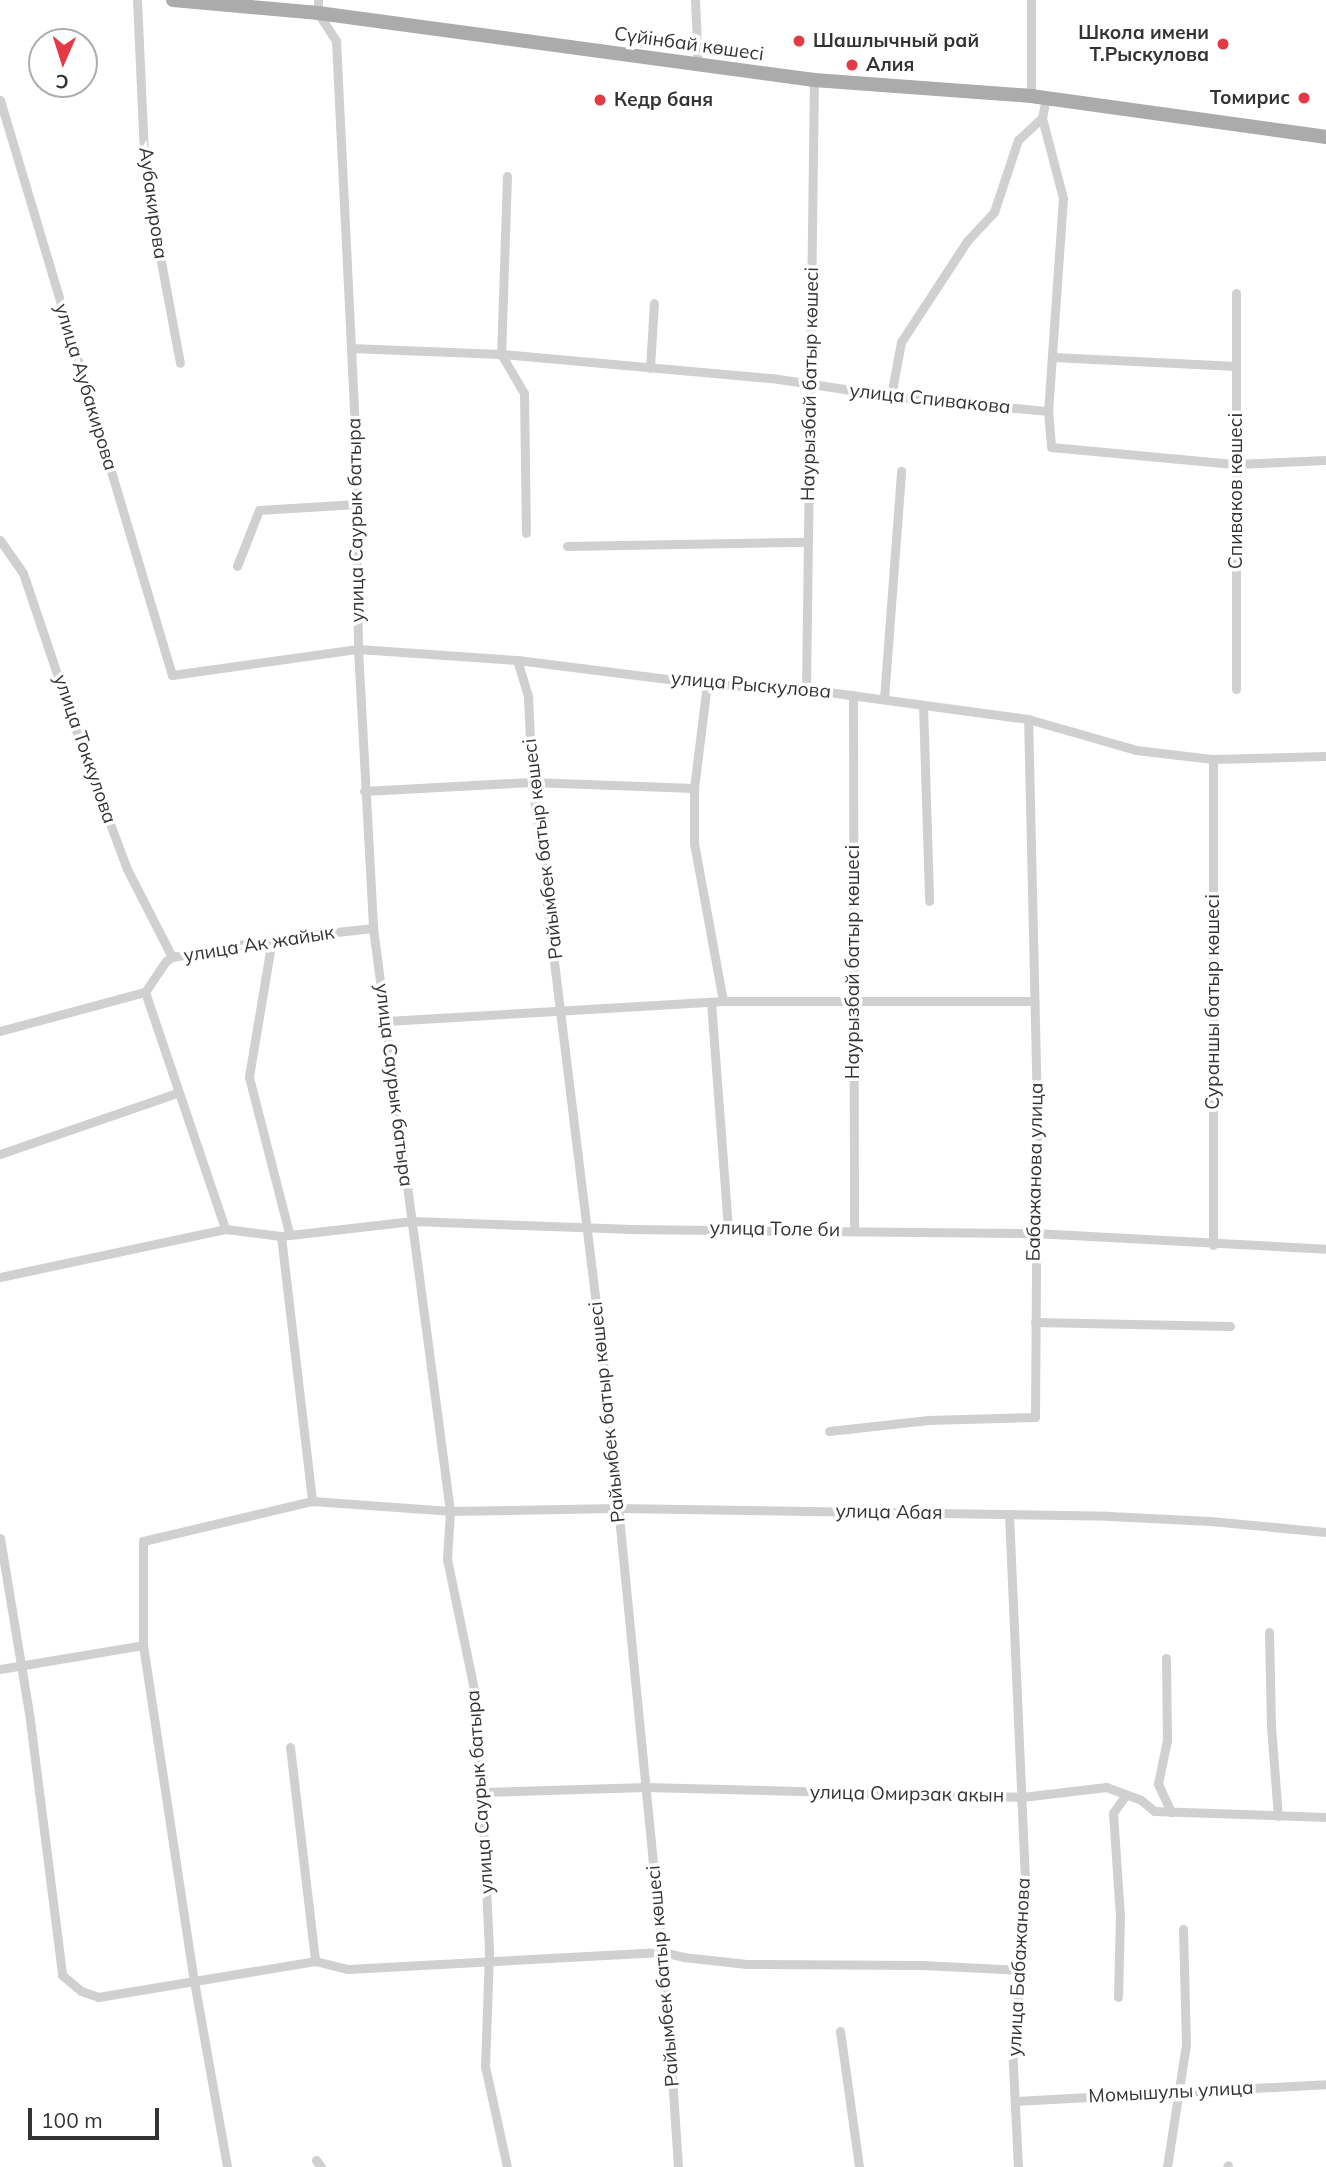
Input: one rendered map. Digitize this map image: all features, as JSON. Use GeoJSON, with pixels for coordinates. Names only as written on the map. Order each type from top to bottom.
{"type":"FeatureCollection","features":[{"type":"Feature","properties":{"kind":"main road","name":"Сүйінбай көшесі"},"geometry":{"type":"LineString","coordinates":[[173,0],[318,6],[698,65],[814,80],[1039,97],[1326,137]]}},
{"type":"Feature","properties":{"kind":"street","name":"Аубакирова"},"geometry":{"type":"LineString","coordinates":[[137,0],[145,176],[180,363]]}},
{"type":"Feature","properties":{"kind":"street"},"geometry":{"type":"LineString","coordinates":[[695,0],[698,65]]}},
{"type":"Feature","properties":{"kind":"street"},"geometry":{"type":"LineString","coordinates":[[1031,0],[1042,118],[1063,198],[1048,411],[1051,447],[1236,464],[1326,460]]}},
{"type":"Feature","properties":{"kind":"street","name":"улица Саурык батыра"},"geometry":{"type":"LineString","coordinates":[[318,6],[336,41],[357,504],[358,649],[373,928],[450,1511],[447,1559],[477,1704],[489,1960],[485,2066],[507,2167]]}},
{"type":"Feature","properties":{"kind":"street","name":"Наурызбай батыр көшесі"},"geometry":{"type":"LineString","coordinates":[[806,688],[814,80]]}},
{"type":"Feature","properties":{"kind":"street","name":"улица Аубакирова"},"geometry":{"type":"LineString","coordinates":[[0,100],[172,675]]}},
{"type":"Feature","properties":{"kind":"street"},"geometry":{"type":"LineString","coordinates":[[891,396],[901,342],[967,242],[994,212],[1018,140],[1042,118]]}},
{"type":"Feature","properties":{"kind":"street"},"geometry":{"type":"LineString","coordinates":[[507,176],[501,354],[524,393],[526,533]]}},
{"type":"Feature","properties":{"kind":"street","name":"Спиваков көшесі"},"geometry":{"type":"LineString","coordinates":[[1236,293],[1236,689]]}},
{"type":"Feature","properties":{"kind":"street"},"geometry":{"type":"LineString","coordinates":[[650,368],[654,303]]}},
{"type":"Feature","properties":{"kind":"street","name":"улица Спивакова"},"geometry":{"type":"LineString","coordinates":[[351,348],[501,354],[772,378],[891,396],[1048,411]]}},
{"type":"Feature","properties":{"kind":"street"},"geometry":{"type":"LineString","coordinates":[[1053,357],[1236,366]]}},
{"type":"Feature","properties":{"kind":"street"},"geometry":{"type":"LineString","coordinates":[[884,699],[901,471]]}},
{"type":"Feature","properties":{"kind":"street"},"geometry":{"type":"LineString","coordinates":[[237,566],[259,510],[357,504]]}},
{"type":"Feature","properties":{"kind":"street","name":"улица Токкулова"},"geometry":{"type":"LineString","coordinates":[[0,540],[23,573],[84,754],[127,869],[172,957]]}},
{"type":"Feature","properties":{"kind":"street"},"geometry":{"type":"LineString","coordinates":[[567,546],[808,542]]}},
{"type":"Feature","properties":{"kind":"street","name":"улица Рыскулова"},"geometry":{"type":"LineString","coordinates":[[172,675],[358,649],[517,660],[707,684],[806,688],[1028,719],[1136,750],[1213,759],[1326,756]]}},
{"type":"Feature","properties":{"kind":"street","name":"Райымбек батыр көшесі"},"geometry":{"type":"LineString","coordinates":[[517,660],[528,697],[532,782],[588,1227],[662,1952],[678,2167]]}},
{"type":"Feature","properties":{"kind":"street"},"geometry":{"type":"LineString","coordinates":[[707,684],[694,788],[694,844],[723,1001]]}},
{"type":"Feature","properties":{"kind":"street","name":"Наурызбай батыр көшесі"},"geometry":{"type":"LineString","coordinates":[[853,695],[854,1230]]}},
{"type":"Feature","properties":{"kind":"street"},"geometry":{"type":"LineString","coordinates":[[923,705],[929,901]]}},
{"type":"Feature","properties":{"kind":"street","name":"Бабажанова улица"},"geometry":{"type":"LineString","coordinates":[[829,1431],[928,1420],[1035,1417],[1034,1233],[1037,1111],[1028,719]]}},
{"type":"Feature","properties":{"kind":"street","name":"Сураншы батыр көшесі"},"geometry":{"type":"LineString","coordinates":[[1213,759],[1213,1245]]}},
{"type":"Feature","properties":{"kind":"street"},"geometry":{"type":"LineString","coordinates":[[365,791],[532,782],[694,788]]}},
{"type":"Feature","properties":{"kind":"street","name":"улица Ак жайык"},"geometry":{"type":"LineString","coordinates":[[145,992],[166,961],[172,957],[272,939],[373,928]]}},
{"type":"Feature","properties":{"kind":"street"},"geometry":{"type":"LineString","coordinates":[[272,939],[249,1077],[285,1235],[312,1501]]}},
{"type":"Feature","properties":{"kind":"street"},"geometry":{"type":"LineString","coordinates":[[0,1031],[145,992],[225,1229]]}},
{"type":"Feature","properties":{"kind":"street"},"geometry":{"type":"LineString","coordinates":[[387,1021],[723,1001],[1034,1001]]}},
{"type":"Feature","properties":{"kind":"street"},"geometry":{"type":"LineString","coordinates":[[711,1002],[728,1228]]}},
{"type":"Feature","properties":{"kind":"street"},"geometry":{"type":"LineString","coordinates":[[0,1154],[177,1093]]}},
{"type":"Feature","properties":{"kind":"street","name":"улица Толе би"},"geometry":{"type":"LineString","coordinates":[[0,1277],[225,1229],[285,1235],[412,1221],[588,1227],[1034,1233],[1213,1245],[1326,1249]]}},
{"type":"Feature","properties":{"kind":"street"},"geometry":{"type":"LineString","coordinates":[[1035,1322],[1230,1326]]}},
{"type":"Feature","properties":{"kind":"street","name":"улица Абая"},"geometry":{"type":"LineString","coordinates":[[143,1645],[143,1541],[312,1501],[450,1511],[617,1508],[1009,1514],[1210,1521],[1326,1532]]}},
{"type":"Feature","properties":{"kind":"street","name":"улица Бабажанова"},"geometry":{"type":"LineString","coordinates":[[1009,1514],[1026,1905],[1022,1970],[1012,2045],[1018,2167]]}},
{"type":"Feature","properties":{"kind":"street"},"geometry":{"type":"LineString","coordinates":[[0,1538],[62,1975],[81,1991],[98,1997],[314,1961],[348,1969],[662,1952],[682,1957],[747,1964],[1022,1970]]}},
{"type":"Feature","properties":{"kind":"street"},"geometry":{"type":"LineString","coordinates":[[1269,1632],[1271,1726],[1278,1816]]}},
{"type":"Feature","properties":{"kind":"street"},"geometry":{"type":"LineString","coordinates":[[0,1669],[143,1645],[194,1981],[227,2167]]}},
{"type":"Feature","properties":{"kind":"street"},"geometry":{"type":"LineString","coordinates":[[1166,1658],[1167,1740],[1158,1784],[1171,1811]]}},
{"type":"Feature","properties":{"kind":"street"},"geometry":{"type":"LineString","coordinates":[[290,1747],[314,1961]]}},
{"type":"Feature","properties":{"kind":"street","name":"улица Омирзак акын"},"geometry":{"type":"LineString","coordinates":[[481,1792],[646,1787],[1022,1797],[1107,1787],[1141,1800],[1154,1811],[1326,1817]]}},
{"type":"Feature","properties":{"kind":"street"},"geometry":{"type":"LineString","coordinates":[[1118,1997],[1120,1916],[1113,1813],[1125,1796]]}},
{"type":"Feature","properties":{"kind":"street"},"geometry":{"type":"LineString","coordinates":[[1167,2167],[1186,2044],[1183,1929]]}},
{"type":"Feature","properties":{"kind":"street"},"geometry":{"type":"LineString","coordinates":[[839,2031],[859,2167]]}},
{"type":"Feature","properties":{"kind":"street","name":"Момышулы улица"},"geometry":{"type":"LineString","coordinates":[[1015,2101],[1326,2084]]}},
{"type":"Feature","properties":{"kind":"place","name":"Шашлычный рай"},"geometry":{"type":"Point","coordinates":[799,41]}},
{"type":"Feature","properties":{"kind":"place","name":"Школа имени Т.Рыскулова"},"geometry":{"type":"Point","coordinates":[1223,44]}},
{"type":"Feature","properties":{"kind":"place","name":"Алия"},"geometry":{"type":"Point","coordinates":[852,65]}},
{"type":"Feature","properties":{"kind":"place","name":"Томирис"},"geometry":{"type":"Point","coordinates":[1304,98]}},
{"type":"Feature","properties":{"kind":"place","name":"Кедр баня"},"geometry":{"type":"Point","coordinates":[600,100]}}]}
